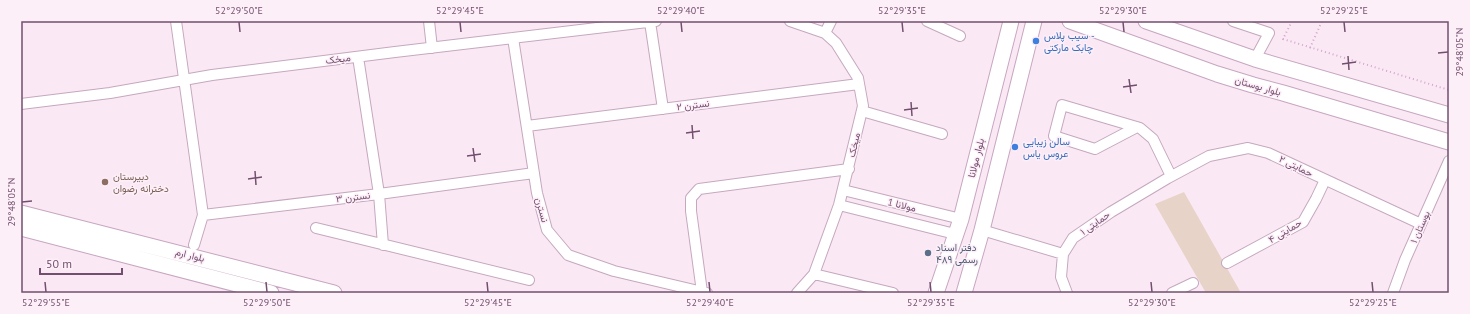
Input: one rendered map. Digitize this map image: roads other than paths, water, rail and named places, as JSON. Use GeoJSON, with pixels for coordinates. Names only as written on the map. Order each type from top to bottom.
{"type":"FeatureCollection","features":[{"type":"Feature","properties":{"kind":"main road","name":"بلوار مولانا"},"geometry":{"type":"LineString","coordinates":[[936,293],[961,219],[1011,21]]}},
{"type":"Feature","properties":{"kind":"main road"},"geometry":{"type":"LineString","coordinates":[[964,293],[982,230],[1034,21]]}},
{"type":"Feature","properties":{"kind":"main road","name":"بلوار بوستان"},"geometry":{"type":"LineString","coordinates":[[1070,21],[1232,79],[1449,142]]}},
{"type":"Feature","properties":{"kind":"main road"},"geometry":{"type":"LineString","coordinates":[[1146,21],[1255,58],[1449,115]]}},
{"type":"Feature","properties":{"kind":"main road","name":"بلوار ارم"},"geometry":{"type":"LineString","coordinates":[[21,213],[334,293]]}},
{"type":"Feature","properties":{"kind":"main road","name":"بلوار ارم"},"geometry":{"type":"LineString","coordinates":[[21,228],[271,293]]}},
{"type":"Feature","properties":{"kind":"main road"},"geometry":{"type":"LineString","coordinates":[[83,244],[87,230]]}},
{"type":"Feature","properties":{"kind":"street"},"geometry":{"type":"LineString","coordinates":[[176,21],[203,215],[194,245]]}},
{"type":"Feature","properties":{"kind":"street"},"geometry":{"type":"LineString","coordinates":[[428,21],[432,48]]}},
{"type":"Feature","properties":{"kind":"street"},"geometry":{"type":"LineString","coordinates":[[653,21],[663,109]]}},
{"type":"Feature","properties":{"kind":"street","name":"میخک"},"geometry":{"type":"LineString","coordinates":[[21,104],[110,93],[212,75],[513,38],[579,26],[653,21]]}},
{"type":"Feature","properties":{"kind":"street","name":"میخک"},"geometry":{"type":"LineString","coordinates":[[790,21],[825,33],[836,43],[858,78],[863,106],[849,169],[839,205],[814,274],[797,293]]}},
{"type":"Feature","properties":{"kind":"street"},"geometry":{"type":"LineString","coordinates":[[825,33],[831,21]]}},
{"type":"Feature","properties":{"kind":"street"},"geometry":{"type":"LineString","coordinates":[[927,21],[960,36]]}},
{"type":"Feature","properties":{"kind":"street"},"geometry":{"type":"LineString","coordinates":[[1233,21],[1269,33],[1255,58]]}},
{"type":"Feature","properties":{"kind":"street","name":"نسترن"},"geometry":{"type":"LineString","coordinates":[[513,38],[537,193],[547,230],[568,255],[614,271],[704,292]]}},
{"type":"Feature","properties":{"kind":"street"},"geometry":{"type":"LineString","coordinates":[[358,57],[379,194],[383,245]]}},
{"type":"Feature","properties":{"kind":"street","name":"نسترن ۲"},"geometry":{"type":"LineString","coordinates":[[527,126],[859,84]]}},
{"type":"Feature","properties":{"kind":"street"},"geometry":{"type":"LineString","coordinates":[[1137,127],[1095,149],[1054,136],[1062,105],[1137,127],[1140,128],[1153,139],[1169,177]]}},
{"type":"Feature","properties":{"kind":"street"},"geometry":{"type":"LineString","coordinates":[[862,111],[942,134]]}},
{"type":"Feature","properties":{"kind":"street","name":"حمایتی ۲"},"geometry":{"type":"LineString","coordinates":[[1169,177],[1209,156],[1248,148],[1268,153],[1421,224]]}},
{"type":"Feature","properties":{"kind":"street","name":"بوستان ۱"},"geometry":{"type":"LineString","coordinates":[[1393,293],[1405,260],[1449,161]]}},
{"type":"Feature","properties":{"kind":"street"},"geometry":{"type":"LineString","coordinates":[[704,292],[691,211],[691,198],[699,189],[849,169]]}},
{"type":"Feature","properties":{"kind":"street","name":"نسترن ۳"},"geometry":{"type":"LineString","coordinates":[[203,215],[379,194],[534,173]]}},
{"type":"Feature","properties":{"kind":"street","name":"حمایتی ۱"},"geometry":{"type":"LineString","coordinates":[[1067,293],[1061,277],[1063,254],[1073,238],[1111,212],[1169,177]]}},
{"type":"Feature","properties":{"kind":"street","name":"حمایتی ۴"},"geometry":{"type":"LineString","coordinates":[[1227,263],[1303,222],[1325,180]]}},
{"type":"Feature","properties":{"kind":"street","name":"مولانا 1"},"geometry":{"type":"LineString","coordinates":[[843,190],[961,219]]}},
{"type":"Feature","properties":{"kind":"street","name":"مولانا 1"},"geometry":{"type":"LineString","coordinates":[[839,205],[955,234]]}},
{"type":"Feature","properties":{"kind":"street"},"geometry":{"type":"LineString","coordinates":[[316,228],[529,280]]}},
{"type":"Feature","properties":{"kind":"street"},"geometry":{"type":"LineString","coordinates":[[982,230],[1063,254]]}},
{"type":"Feature","properties":{"kind":"street"},"geometry":{"type":"LineString","coordinates":[[814,274],[893,293]]}},
{"type":"Feature","properties":{"kind":"street"},"geometry":{"type":"LineString","coordinates":[[1172,293],[1193,283]]}},
{"type":"Feature","properties":{"kind":"place","name":"سیب پلاس - چابک مارکتی"},"geometry":{"type":"Point","coordinates":[1036,41]}},
{"type":"Feature","properties":{"kind":"place","name":"سالن زیبایی عروس یاس"},"geometry":{"type":"Point","coordinates":[1015,147]}},
{"type":"Feature","properties":{"kind":"place","name":"دبیرستان دخترانه رضوان"},"geometry":{"type":"Point","coordinates":[105,182]}},
{"type":"Feature","properties":{"kind":"place","name":"دفتر اسناد رسمی ۴۸۹"},"geometry":{"type":"Point","coordinates":[928,253]}}]}
